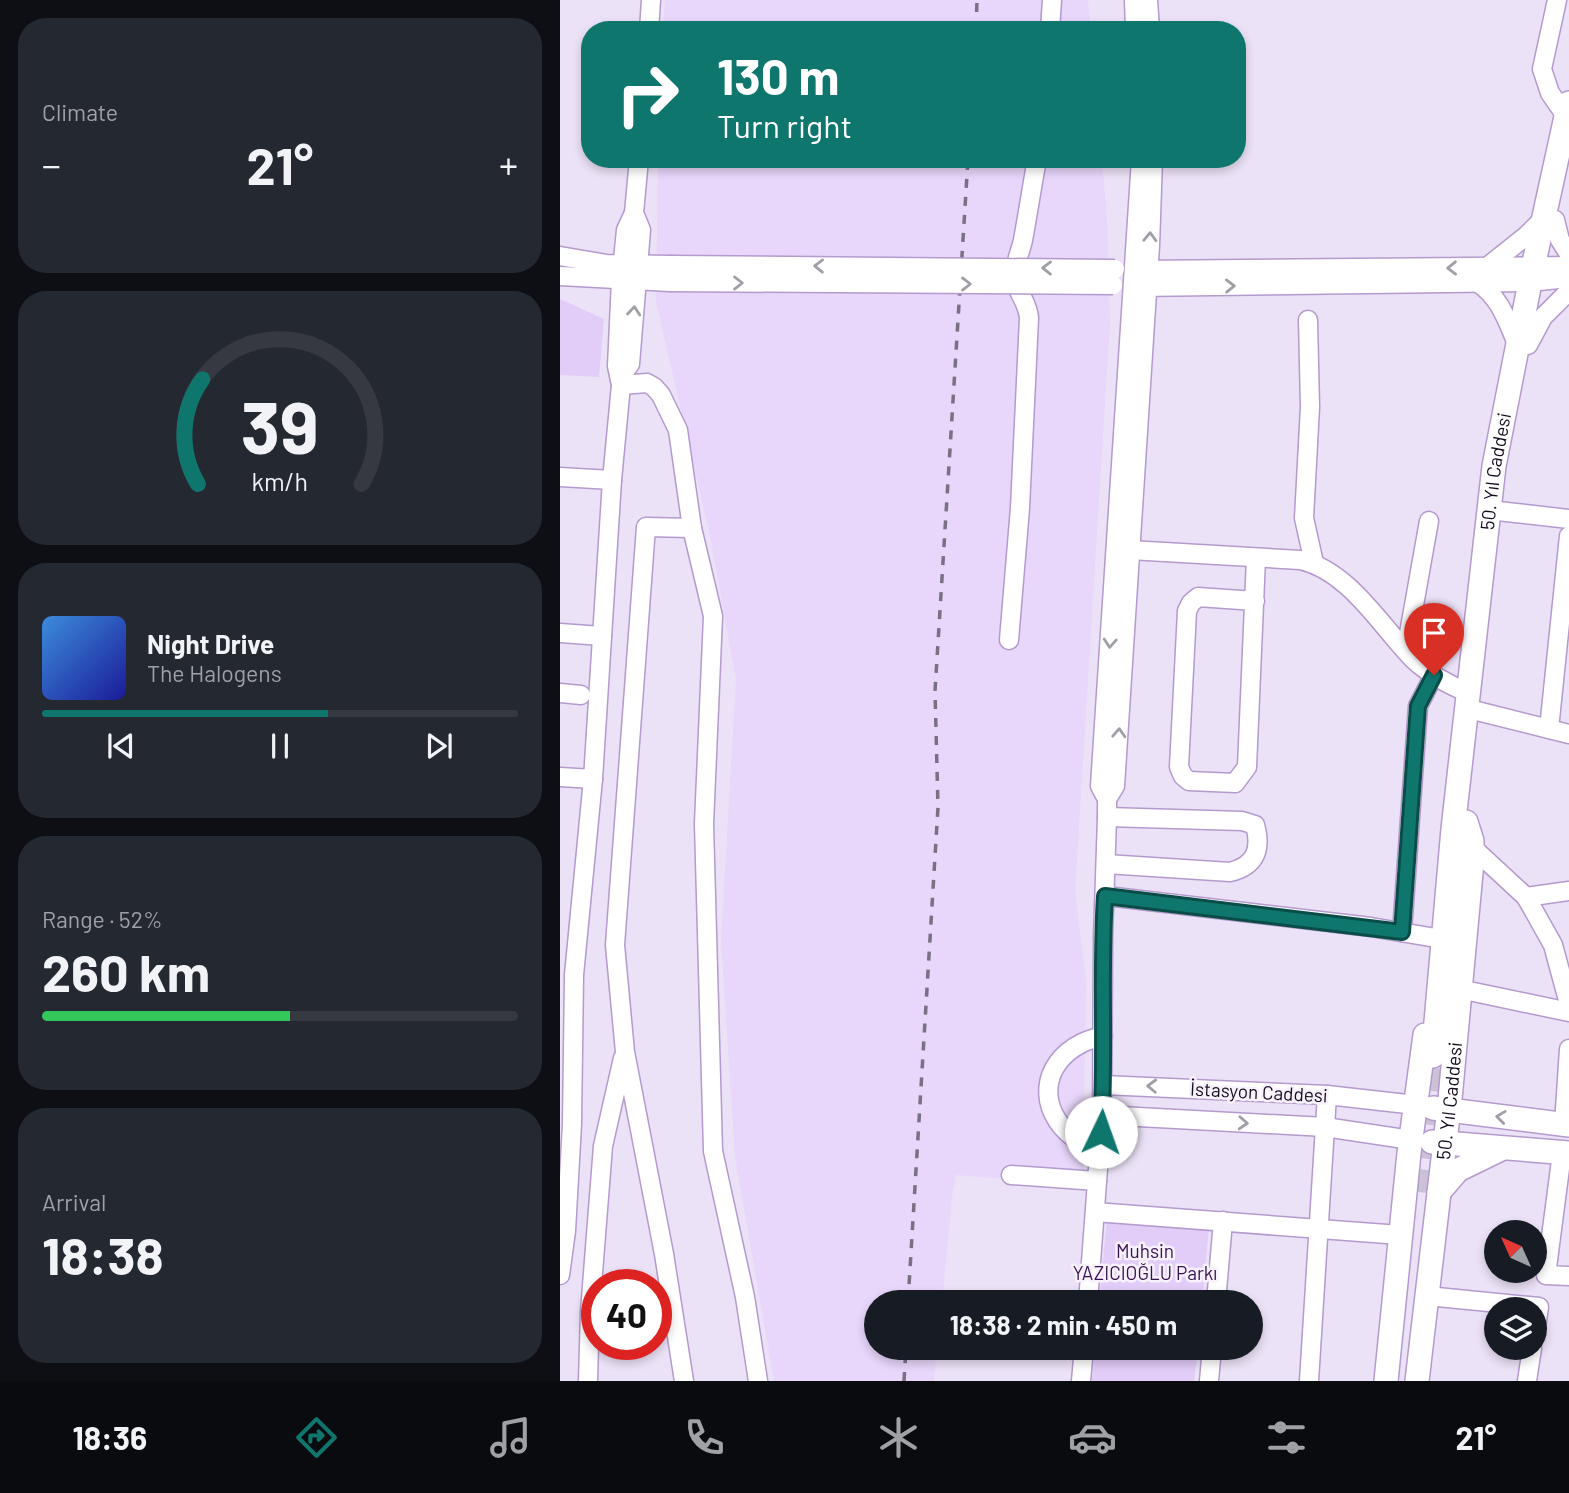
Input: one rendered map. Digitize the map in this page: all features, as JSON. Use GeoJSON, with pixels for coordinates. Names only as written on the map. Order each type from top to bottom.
{"type":"FeatureCollection","features":[{"type":"Feature","properties":{"kind":"main road","name":"50. Yıl Caddesi"},"geometry":{"type":"LineString","coordinates":[[1523,346],[1506,451],[1473,702],[1466,822],[1438,1057],[1462,846],[1473,702],[1494,466],[1550,219],[1568,109]]}},
{"type":"Feature","properties":{"kind":"main road","name":"50. Yıl Caddesi"},"geometry":{"type":"LineString","coordinates":[[1550,219],[1569,163]]}},
{"type":"Feature","properties":{"kind":"main road","name":"50. Yıl Caddesi"},"geometry":{"type":"LineString","coordinates":[[1397,1381],[1428,1192],[1444,1143],[1449,1110],[1459,987],[1462,846],[1466,822]]}},
{"type":"Feature","properties":{"kind":"main road","name":"50. Yıl Caddesi"},"geometry":{"type":"LineString","coordinates":[[1386,1381],[1400,1235],[1444,869],[1447,854],[1462,846]]}},
{"type":"Feature","properties":{"kind":"main road"},"geometry":{"type":"LineString","coordinates":[[1416,1105],[1567,1125]]}},
{"type":"Feature","properties":{"kind":"main road"},"geometry":{"type":"LineString","coordinates":[[1411,1140],[1565,1153]]}},
{"type":"Feature","properties":{"kind":"main road"},"geometry":{"type":"LineString","coordinates":[[1428,1192],[1458,1170],[1504,1147]]}},
{"type":"Feature","properties":{"kind":"main road","name":"50. Yıl Caddesi"},"geometry":{"type":"LineString","coordinates":[[1417,1381],[1427,1296],[1428,1192]]}},
{"type":"Feature","properties":{"kind":"main road","name":"50. Yıl Caddesi"},"geometry":{"type":"LineString","coordinates":[[1408,1381],[1428,1192]]}},
{"type":"Feature","properties":{"kind":"street"},"geometry":{"type":"LineString","coordinates":[[650,21],[652,0]]}},
{"type":"Feature","properties":{"kind":"street"},"geometry":{"type":"LineString","coordinates":[[1051,21],[1052,0]]}},
{"type":"Feature","properties":{"kind":"street"},"geometry":{"type":"LineString","coordinates":[[1134,0],[1135,21]]}},
{"type":"Feature","properties":{"kind":"street"},"geometry":{"type":"LineString","coordinates":[[1148,0],[1149,21]]}},
{"type":"Feature","properties":{"kind":"street"},"geometry":{"type":"LineString","coordinates":[[1557,0],[1542,69],[1550,93],[1568,109]]}},
{"type":"Feature","properties":{"kind":"street"},"geometry":{"type":"LineString","coordinates":[[560,1275],[572,1124],[567,976],[593,779],[621,380],[617,366],[629,272],[641,230],[634,213],[638,168]]}},
{"type":"Feature","properties":{"kind":"street"},"geometry":{"type":"LineString","coordinates":[[1009,640],[1020,508],[1029,318],[1028,304],[1020,294],[1016,280],[1016,261],[1022,245],[1035,168]]}},
{"type":"Feature","properties":{"kind":"street"},"geometry":{"type":"LineString","coordinates":[[1088,1290],[1103,1085],[1103,937],[1107,808],[1100,786],[1140,168]]}},
{"type":"Feature","properties":{"kind":"street"},"geometry":{"type":"LineString","coordinates":[[1107,808],[1115,786],[1130,550],[1131,278],[1151,168]]}},
{"type":"Feature","properties":{"kind":"street"},"geometry":{"type":"LineString","coordinates":[[1482,275],[1526,236],[1550,219],[1569,254]]}},
{"type":"Feature","properties":{"kind":"street"},"geometry":{"type":"LineString","coordinates":[[560,256],[629,272]]}},
{"type":"Feature","properties":{"kind":"street"},"geometry":{"type":"LineString","coordinates":[[1538,274],[1569,266]]}},
{"type":"Feature","properties":{"kind":"street"},"geometry":{"type":"LineString","coordinates":[[560,276],[629,272],[1131,278],[1538,274],[1569,278]]}},
{"type":"Feature","properties":{"kind":"street"},"geometry":{"type":"LineString","coordinates":[[1482,275],[1486,288],[1499,303],[1523,346],[1544,317],[1569,291]]}},
{"type":"Feature","properties":{"kind":"street"},"geometry":{"type":"LineString","coordinates":[[1308,320],[1310,407],[1304,518],[1314,563]]}},
{"type":"Feature","properties":{"kind":"street"},"geometry":{"type":"LineString","coordinates":[[621,380],[647,383],[661,395],[678,430],[692,527],[713,616],[704,824],[713,1151],[745,1297],[758,1381]]}},
{"type":"Feature","properties":{"kind":"street"},"geometry":{"type":"LineString","coordinates":[[560,477],[612,480]]}},
{"type":"Feature","properties":{"kind":"street"},"geometry":{"type":"LineString","coordinates":[[1498,511],[1569,519]]}},
{"type":"Feature","properties":{"kind":"street"},"geometry":{"type":"LineString","coordinates":[[1406,650],[1429,521]]}},
{"type":"Feature","properties":{"kind":"street"},"geometry":{"type":"LineString","coordinates":[[684,1381],[664,1254],[625,1052],[615,945],[646,527],[692,527]]}},
{"type":"Feature","properties":{"kind":"street"},"geometry":{"type":"LineString","coordinates":[[1549,729],[1569,536]]}},
{"type":"Feature","properties":{"kind":"street"},"geometry":{"type":"LineString","coordinates":[[1130,550],[1314,563],[1344,583],[1406,650],[1434,675],[1473,702],[1569,734]]}},
{"type":"Feature","properties":{"kind":"street"},"geometry":{"type":"LineString","coordinates":[[1255,601],[1198,597],[1187,611],[1179,767],[1189,781],[1235,783],[1247,767],[1255,601],[1256,558]]}},
{"type":"Feature","properties":{"kind":"street"},"geometry":{"type":"LineString","coordinates":[[560,633],[602,636]]}},
{"type":"Feature","properties":{"kind":"street"},"geometry":{"type":"LineString","coordinates":[[1402,932],[1418,706],[1434,675]]}},
{"type":"Feature","properties":{"kind":"street"},"geometry":{"type":"LineString","coordinates":[[560,693],[581,695]]}},
{"type":"Feature","properties":{"kind":"street"},"geometry":{"type":"LineString","coordinates":[[560,777],[593,779]]}},
{"type":"Feature","properties":{"kind":"street"},"geometry":{"type":"LineString","coordinates":[[1106,864],[1230,873],[1245,869],[1254,859],[1258,835],[1255,825],[1242,821],[1107,808]]}},
{"type":"Feature","properties":{"kind":"street"},"geometry":{"type":"LineString","coordinates":[[1462,846],[1526,897],[1561,946],[1569,1004]]}},
{"type":"Feature","properties":{"kind":"street"},"geometry":{"type":"LineString","coordinates":[[1526,897],[1569,891]]}},
{"type":"Feature","properties":{"kind":"street"},"geometry":{"type":"LineString","coordinates":[[1105,896],[1437,938]]}},
{"type":"Feature","properties":{"kind":"street"},"geometry":{"type":"LineString","coordinates":[[1459,987],[1569,1012]]}},
{"type":"Feature","properties":{"kind":"street"},"geometry":{"type":"LineString","coordinates":[[1099,1150],[1075,1139],[1064,1128],[1051,1112],[1047,1096],[1051,1078],[1062,1059],[1080,1044],[1103,1036]]}},
{"type":"Feature","properties":{"kind":"street"},"geometry":{"type":"LineString","coordinates":[[1567,1125],[1569,1049]]}},
{"type":"Feature","properties":{"kind":"street"},"geometry":{"type":"LineString","coordinates":[[588,1381],[590,1311],[603,1146],[625,1052]]}},
{"type":"Feature","properties":{"kind":"street","name":"İstasyon Caddesi"},"geometry":{"type":"LineString","coordinates":[[1103,1085],[1327,1095],[1416,1105]]}},
{"type":"Feature","properties":{"kind":"street"},"geometry":{"type":"LineString","coordinates":[[1309,1381],[1327,1095]]}},
{"type":"Feature","properties":{"kind":"street","name":"İstasyon Caddesi"},"geometry":{"type":"LineString","coordinates":[[1102,1115],[1325,1127],[1411,1140]]}},
{"type":"Feature","properties":{"kind":"street"},"geometry":{"type":"LineString","coordinates":[[1547,1269],[1565,1153]]}},
{"type":"Feature","properties":{"kind":"street"},"geometry":{"type":"LineString","coordinates":[[1011,1175],[1097,1181]]}},
{"type":"Feature","properties":{"kind":"street"},"geometry":{"type":"LineString","coordinates":[[1095,1212],[1400,1235]]}},
{"type":"Feature","properties":{"kind":"street"},"geometry":{"type":"LineString","coordinates":[[1217,1290],[1223,1221]]}},
{"type":"Feature","properties":{"kind":"street"},"geometry":{"type":"LineString","coordinates":[[1547,1275],[1569,1276]]}},
{"type":"Feature","properties":{"kind":"street"},"geometry":{"type":"LineString","coordinates":[[1427,1296],[1484,1302]]}},
{"type":"Feature","properties":{"kind":"street"},"geometry":{"type":"LineString","coordinates":[[1081,1381],[1083,1360]]}},
{"type":"Feature","properties":{"kind":"street"},"geometry":{"type":"LineString","coordinates":[[1209,1381],[1211,1360]]}},
{"type":"Feature","properties":{"kind":"street"},"geometry":{"type":"LineString","coordinates":[[1527,1381],[1530,1360]]}},
{"type":"Feature","properties":{"kind":"shaded area"},"geometry":{"type":"Polygon","coordinates":[[[665,0],[1088,0],[1090,21],[664,21],[665,0]]]}},
{"type":"Feature","properties":{"kind":"shaded area"},"geometry":{"type":"Polygon","coordinates":[[[658,168],[1103,168],[1110,323],[1075,891],[1086,981],[1083,1185],[956,1175],[943,1290],[864,1290],[864,1360],[936,1360],[934,1381],[774,1381],[735,1157],[721,939],[736,679],[710,536],[656,302],[658,168]]]}},
{"type":"Feature","properties":{"kind":"green space"},"geometry":{"type":"Polygon","coordinates":[[[560,299],[604,319],[599,377],[560,375],[560,299]]]}},
{"type":"Feature","properties":{"kind":"green space","name":"Muhsin YAZICIOĞLU Parkı"},"geometry":{"type":"Polygon","coordinates":[[[1107,1218],[1209,1227],[1203,1290],[1100,1290],[1107,1218]]]}},
{"type":"Feature","properties":{"kind":"green space"},"geometry":{"type":"Polygon","coordinates":[[[1094,1360],[1197,1360],[1194,1381],[1092,1381],[1094,1360]]]}},
{"type":"Feature","properties":{"kind":"tunnel"},"geometry":{"type":"LineString","coordinates":[[1418,1192],[1433,1056]]}},
{"type":"Feature","properties":{"kind":"railway"},"geometry":{"type":"LineString","coordinates":[[976,21],[977,0]]}},
{"type":"Feature","properties":{"kind":"railway"},"geometry":{"type":"LineString","coordinates":[[909,1290],[938,807],[935,691],[967,168]]}},
{"type":"Feature","properties":{"kind":"railway"},"geometry":{"type":"LineString","coordinates":[[904,1381],[905,1360]]}},
{"type":"Feature","properties":{"kind":"route"},"geometry":{"type":"LineString","coordinates":[[1101,1132],[1105,896],[1402,932],[1418,706],[1434,675]]}}]}
